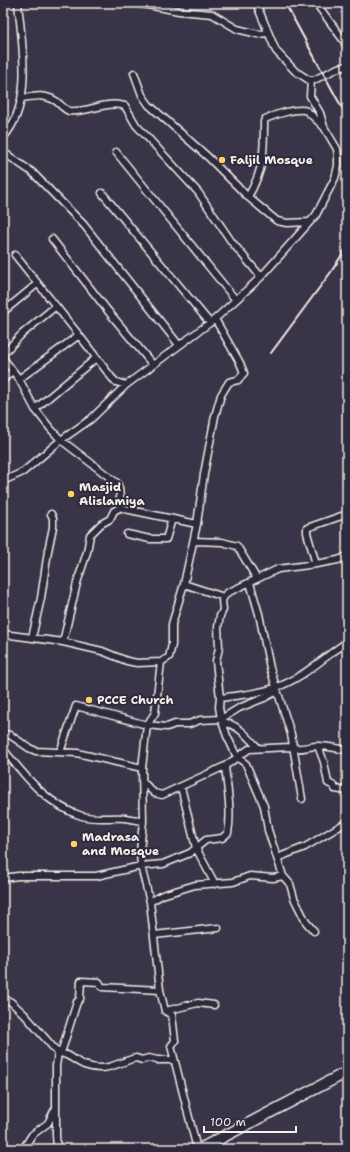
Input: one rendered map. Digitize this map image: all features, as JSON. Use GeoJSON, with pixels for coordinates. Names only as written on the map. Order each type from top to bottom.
{"type":"FeatureCollection","features":[{"type":"Feature","properties":{"kind":"main road"},"geometry":{"type":"LineString","coordinates":[[200,1149],[347,1072]]}},
{"type":"Feature","properties":{"kind":"street"},"geometry":{"type":"LineString","coordinates":[[3,138],[14,119],[22,98],[24,56],[18,3]]}},
{"type":"Feature","properties":{"kind":"street"},"geometry":{"type":"LineString","coordinates":[[131,3],[148,4],[179,11],[212,14],[241,30],[258,34],[268,34]]}},
{"type":"Feature","properties":{"kind":"street"},"geometry":{"type":"LineString","coordinates":[[256,3],[276,51],[292,69],[311,80],[317,79],[338,68],[347,66]]}},
{"type":"Feature","properties":{"kind":"street"},"geometry":{"type":"LineString","coordinates":[[316,3],[345,40],[347,49]]}},
{"type":"Feature","properties":{"kind":"street"},"geometry":{"type":"LineString","coordinates":[[134,73],[142,95],[149,105],[208,157],[248,197],[277,221],[287,223],[309,222]]}},
{"type":"Feature","properties":{"kind":"street"},"geometry":{"type":"LineString","coordinates":[[3,481],[23,472],[61,440],[91,419],[126,385],[213,321],[235,299],[261,277],[316,215],[330,190],[338,166],[337,149],[324,127],[320,113],[310,96],[311,80]]}},
{"type":"Feature","properties":{"kind":"street"},"geometry":{"type":"LineString","coordinates":[[22,98],[46,96],[69,111],[84,111],[115,104],[125,106],[136,125],[198,192],[232,241],[261,277]]}},
{"type":"Feature","properties":{"kind":"street"},"geometry":{"type":"LineString","coordinates":[[248,197],[257,180],[262,165],[264,153],[265,119],[304,110],[324,127]]}},
{"type":"Feature","properties":{"kind":"street"},"geometry":{"type":"LineString","coordinates":[[3,152],[32,172],[84,225],[179,345]]}},
{"type":"Feature","properties":{"kind":"street"},"geometry":{"type":"LineString","coordinates":[[116,152],[235,299]]}},
{"type":"Feature","properties":{"kind":"street"},"geometry":{"type":"LineString","coordinates":[[3,634],[63,642],[102,651],[114,657],[137,663],[161,662],[169,657],[172,645],[172,624],[184,584],[194,541],[211,433],[221,395],[229,382],[238,380],[244,374],[240,363],[213,321],[102,193]]}},
{"type":"Feature","properties":{"kind":"street"},"geometry":{"type":"LineString","coordinates":[[52,239],[108,311],[153,365]]}},
{"type":"Feature","properties":{"kind":"street"},"geometry":{"type":"LineString","coordinates":[[15,255],[116,382],[126,385]]}},
{"type":"Feature","properties":{"kind":"street"},"geometry":{"type":"LineString","coordinates":[[3,312],[38,284]]}},
{"type":"Feature","properties":{"kind":"street"},"geometry":{"type":"LineString","coordinates":[[3,354],[22,334],[56,306]]}},
{"type":"Feature","properties":{"kind":"street"},"geometry":{"type":"LineString","coordinates":[[18,379],[79,335]]}},
{"type":"Feature","properties":{"kind":"street"},"geometry":{"type":"LineString","coordinates":[[3,358],[18,379],[35,409],[61,440],[117,483],[119,488],[120,507]]}},
{"type":"Feature","properties":{"kind":"street"},"geometry":{"type":"LineString","coordinates":[[35,409],[96,358]]}},
{"type":"Feature","properties":{"kind":"street"},"geometry":{"type":"LineString","coordinates":[[3,380],[12,371]]}},
{"type":"Feature","properties":{"kind":"street"},"geometry":{"type":"LineString","coordinates":[[63,642],[77,583],[87,552],[90,535],[101,524],[110,519],[114,511],[120,507],[197,524]]}},
{"type":"Feature","properties":{"kind":"street"},"geometry":{"type":"LineString","coordinates":[[32,638],[41,598],[53,527],[53,518],[51,514]]}},
{"type":"Feature","properties":{"kind":"street"},"geometry":{"type":"LineString","coordinates":[[316,564],[307,533],[307,528],[347,514]]}},
{"type":"Feature","properties":{"kind":"street"},"geometry":{"type":"LineString","coordinates":[[127,534],[150,539],[166,539],[172,519]]}},
{"type":"Feature","properties":{"kind":"street"},"geometry":{"type":"LineString","coordinates":[[194,541],[222,542],[237,546],[257,579]]}},
{"type":"Feature","properties":{"kind":"street"},"geometry":{"type":"LineString","coordinates":[[314,931],[306,922],[294,898],[290,884],[283,876],[268,830],[264,806],[246,764],[237,757],[227,736],[219,708],[220,698],[216,661],[219,648],[220,616],[223,610],[222,600],[227,593],[278,568],[316,564],[338,560],[347,556]]}},
{"type":"Feature","properties":{"kind":"street"},"geometry":{"type":"LineString","coordinates":[[250,583],[259,614],[270,668],[291,734],[302,798]]}},
{"type":"Feature","properties":{"kind":"street"},"geometry":{"type":"LineString","coordinates":[[184,584],[224,597]]}},
{"type":"Feature","properties":{"kind":"street"},"geometry":{"type":"LineString","coordinates":[[222,721],[240,708],[264,698],[277,690],[347,642]]}},
{"type":"Feature","properties":{"kind":"street"},"geometry":{"type":"LineString","coordinates":[[161,662],[155,713],[147,725],[142,768],[143,821],[141,838],[141,866],[150,902],[160,990],[165,1011],[172,1015],[175,1040],[171,1046],[196,1149]]}},
{"type":"Feature","properties":{"kind":"street"},"geometry":{"type":"LineString","coordinates":[[220,698],[277,690]]}},
{"type":"Feature","properties":{"kind":"street"},"geometry":{"type":"LineString","coordinates":[[60,752],[76,706],[147,725],[167,727],[175,724],[189,724],[200,720],[222,721],[244,733],[258,748]]}},
{"type":"Feature","properties":{"kind":"street"},"geometry":{"type":"LineString","coordinates":[[3,734],[10,735],[29,748],[36,750],[77,752],[142,768]]}},
{"type":"Feature","properties":{"kind":"street"},"geometry":{"type":"LineString","coordinates":[[318,746],[324,761],[328,783],[334,786],[335,790],[347,791]]}},
{"type":"Feature","properties":{"kind":"street"},"geometry":{"type":"LineString","coordinates":[[142,781],[154,793],[157,795],[162,795],[225,766],[249,749],[290,747],[294,749],[318,746],[347,750]]}},
{"type":"Feature","properties":{"kind":"street"},"geometry":{"type":"LineString","coordinates":[[3,749],[23,774],[41,792],[68,810],[82,816],[124,818],[143,821]]}},
{"type":"Feature","properties":{"kind":"street"},"geometry":{"type":"LineString","coordinates":[[3,878],[18,876],[96,876],[141,866],[163,864],[181,857],[206,840],[222,838],[228,833],[229,820],[225,766]]}},
{"type":"Feature","properties":{"kind":"street"},"geometry":{"type":"LineString","coordinates":[[181,787],[196,848],[215,884]]}},
{"type":"Feature","properties":{"kind":"street"},"geometry":{"type":"LineString","coordinates":[[277,858],[305,847],[347,822]]}},
{"type":"Feature","properties":{"kind":"street"},"geometry":{"type":"LineString","coordinates":[[150,902],[162,895],[195,885],[233,882],[250,876],[273,878],[283,876]]}},
{"type":"Feature","properties":{"kind":"street"},"geometry":{"type":"LineString","coordinates":[[154,935],[218,928]]}},
{"type":"Feature","properties":{"kind":"street"},"geometry":{"type":"LineString","coordinates":[[57,1149],[56,1066],[77,1002],[80,999],[81,981],[99,982],[102,987],[107,988],[160,990]]}},
{"type":"Feature","properties":{"kind":"street"},"geometry":{"type":"LineString","coordinates":[[3,998],[11,1002],[24,1014],[60,1053],[65,1054],[85,1065],[105,1069],[136,1058],[142,1060],[149,1058],[157,1060],[174,1060]]}},
{"type":"Feature","properties":{"kind":"street"},"geometry":{"type":"LineString","coordinates":[[165,1011],[198,1003],[214,1006]]}},
{"type":"Feature","properties":{"kind":"street"},"geometry":{"type":"LineString","coordinates":[[24,1149],[32,1135],[53,1115],[56,1106]]}},
{"type":"Feature","properties":{"kind":"railway"},"geometry":{"type":"LineString","coordinates":[[285,3],[347,117]]}},
{"type":"Feature","properties":{"kind":"railway"},"geometry":{"type":"LineString","coordinates":[[271,353],[331,272],[347,247]]}},
{"type":"Feature","properties":{"kind":"place","name":"Faljil Mosque"},"geometry":{"type":"Point","coordinates":[222,160]}},
{"type":"Feature","properties":{"kind":"place","name":"Masjid Alislamiya"},"geometry":{"type":"Point","coordinates":[71,494]}},
{"type":"Feature","properties":{"kind":"place","name":"PCCE Church"},"geometry":{"type":"Point","coordinates":[89,700]}},
{"type":"Feature","properties":{"kind":"place","name":"Madrasa and Mosque"},"geometry":{"type":"Point","coordinates":[74,844]}}]}
